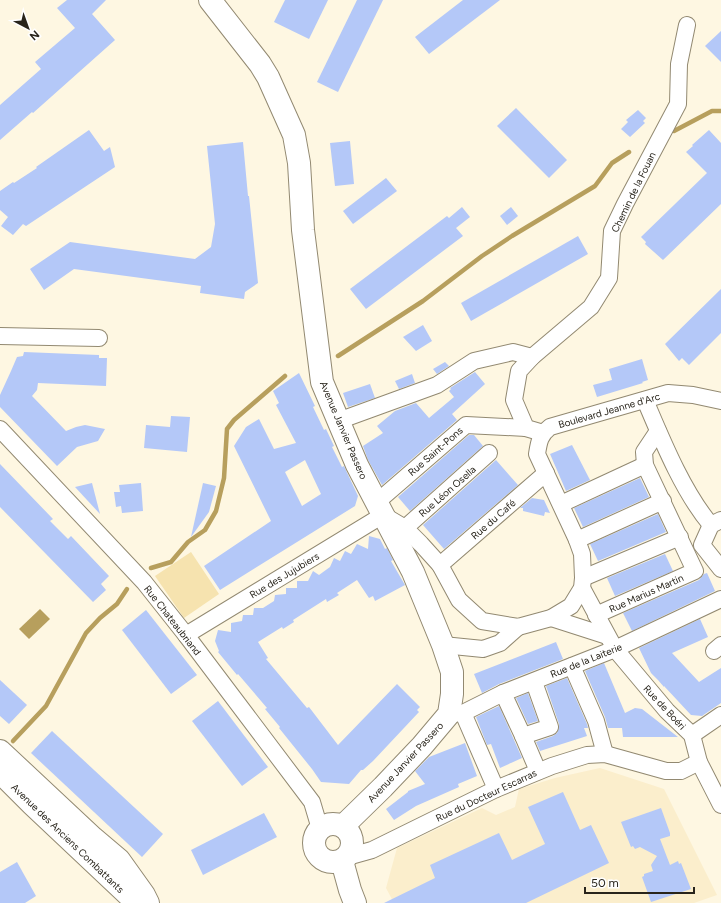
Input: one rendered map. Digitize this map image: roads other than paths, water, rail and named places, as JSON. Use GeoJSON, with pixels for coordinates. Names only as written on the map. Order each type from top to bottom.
{"type":"FeatureCollection","features":[{"type":"Feature","properties":{"kind":"street","name":"Avenue Janvier Passero"},"geometry":{"type":"LineString","coordinates":[[210,0],[260,64],[268,77],[294,136],[299,163],[303,230],[322,382],[357,465],[413,572],[443,645],[452,672],[452,694],[456,713],[431,736],[388,782],[343,826]]}},
{"type":"Feature","properties":{"kind":"street","name":"Chemin de la Fouan"},"geometry":{"type":"LineString","coordinates":[[526,428],[514,400],[519,371],[532,357],[591,307],[609,278],[612,231],[678,104],[679,64],[687,25]]}},
{"type":"Feature","properties":{"kind":"street"},"geometry":{"type":"LineString","coordinates":[[0,336],[99,338]]}},
{"type":"Feature","properties":{"kind":"street"},"geometry":{"type":"LineString","coordinates":[[338,421],[437,385],[474,360],[513,352],[532,357]]}},
{"type":"Feature","properties":{"kind":"street","name":"Boulevard Jeanne d'Arc"},"geometry":{"type":"LineString","coordinates":[[543,432],[550,427],[668,393],[693,394],[721,401]]}},
{"type":"Feature","properties":{"kind":"street"},"geometry":{"type":"LineString","coordinates":[[645,400],[658,431],[688,490],[704,517],[716,522],[702,545],[721,569]]}},
{"type":"Feature","properties":{"kind":"street","name":"Rue Saint-Pons"},"geometry":{"type":"LineString","coordinates":[[380,508],[466,425],[526,428]]}},
{"type":"Feature","properties":{"kind":"street"},"geometry":{"type":"LineString","coordinates":[[380,508],[405,528],[440,565],[459,600],[482,621],[518,627],[551,618],[570,606],[582,583],[582,554],[537,454],[538,444],[543,432],[526,428]]}},
{"type":"Feature","properties":{"kind":"street","name":"Rue Chateaubriand"},"geometry":{"type":"LineString","coordinates":[[0,429],[144,582],[186,635],[312,802],[320,829]]}},
{"type":"Feature","properties":{"kind":"street"},"geometry":{"type":"LineString","coordinates":[[582,583],[680,537],[645,465],[644,452],[658,431]]}},
{"type":"Feature","properties":{"kind":"street","name":"Rue Léon Osella"},"geometry":{"type":"LineString","coordinates":[[405,528],[489,453]]}},
{"type":"Feature","properties":{"kind":"street"},"geometry":{"type":"LineString","coordinates":[[560,504],[645,465]]}},
{"type":"Feature","properties":{"kind":"street","name":"Rue du Café"},"geometry":{"type":"LineString","coordinates":[[440,565],[546,473]]}},
{"type":"Feature","properties":{"kind":"street"},"geometry":{"type":"LineString","coordinates":[[577,540],[663,501]]}},
{"type":"Feature","properties":{"kind":"street","name":"Rue des Jujubiers"},"geometry":{"type":"LineString","coordinates":[[186,635],[380,508]]}},
{"type":"Feature","properties":{"kind":"street","name":"Rue Marius Martin"},"geometry":{"type":"LineString","coordinates":[[596,615],[695,571],[680,537]]}},
{"type":"Feature","properties":{"kind":"street","name":"Rue de Boéri"},"geometry":{"type":"LineString","coordinates":[[582,583],[596,615],[611,643],[667,711],[692,735],[699,762],[721,805]]}},
{"type":"Feature","properties":{"kind":"street","name":"Rue de la Laiterie"},"geometry":{"type":"LineString","coordinates":[[456,713],[572,666],[611,643],[721,600]]}},
{"type":"Feature","properties":{"kind":"street"},"geometry":{"type":"LineString","coordinates":[[551,618],[611,643]]}},
{"type":"Feature","properties":{"kind":"street"},"geometry":{"type":"LineString","coordinates":[[443,645],[483,649],[500,643],[518,627]]}},
{"type":"Feature","properties":{"kind":"street"},"geometry":{"type":"LineString","coordinates":[[572,666],[596,721],[605,754]]}},
{"type":"Feature","properties":{"kind":"street"},"geometry":{"type":"LineString","coordinates":[[523,736],[550,727],[534,682]]}},
{"type":"Feature","properties":{"kind":"street"},"geometry":{"type":"LineString","coordinates":[[503,693],[538,771]]}},
{"type":"Feature","properties":{"kind":"street"},"geometry":{"type":"LineString","coordinates":[[456,713],[486,766],[496,788]]}},
{"type":"Feature","properties":{"kind":"street"},"geometry":{"type":"LineString","coordinates":[[692,735],[721,715]]}},
{"type":"Feature","properties":{"kind":"street","name":"Avenue des Anciens Combattants"},"geometry":{"type":"LineString","coordinates":[[0,750],[93,838],[119,860],[148,903]]}},
{"type":"Feature","properties":{"kind":"street","name":"Rue du Docteur Escarras"},"geometry":{"type":"LineString","coordinates":[[345,859],[372,850],[496,788],[538,771],[587,755],[605,754],[666,771],[681,771],[699,762]]}},
{"type":"Feature","properties":{"kind":"street","name":"Avenue des Anciens Combattants"},"geometry":{"type":"LineString","coordinates":[[0,772],[137,903]]}},
{"type":"Feature","properties":{"kind":"street"},"geometry":{"type":"LineString","coordinates":[[330,824],[343,826],[349,832],[353,840],[351,851],[345,859],[336,863],[323,860],[319,856],[314,844],[320,829],[330,824]]}},
{"type":"Feature","properties":{"kind":"street"},"geometry":{"type":"LineString","coordinates":[[345,859],[350,890],[355,903]]}},
{"type":"Feature","properties":{"kind":"waterway"},"geometry":{"type":"LineString","coordinates":[[674,131],[712,111],[721,111]]}},
{"type":"Feature","properties":{"kind":"waterway"},"geometry":{"type":"LineString","coordinates":[[338,356],[423,301],[482,256],[512,236],[595,186],[612,163],[629,152]]}},
{"type":"Feature","properties":{"kind":"waterway"},"geometry":{"type":"LineString","coordinates":[[151,568],[171,562],[188,542],[205,530],[216,511],[224,478],[227,429],[234,420],[285,376]]}},
{"type":"Feature","properties":{"kind":"waterway"},"geometry":{"type":"LineString","coordinates":[[13,741],[46,706],[86,633],[100,618],[117,604],[127,589]]}}]}
